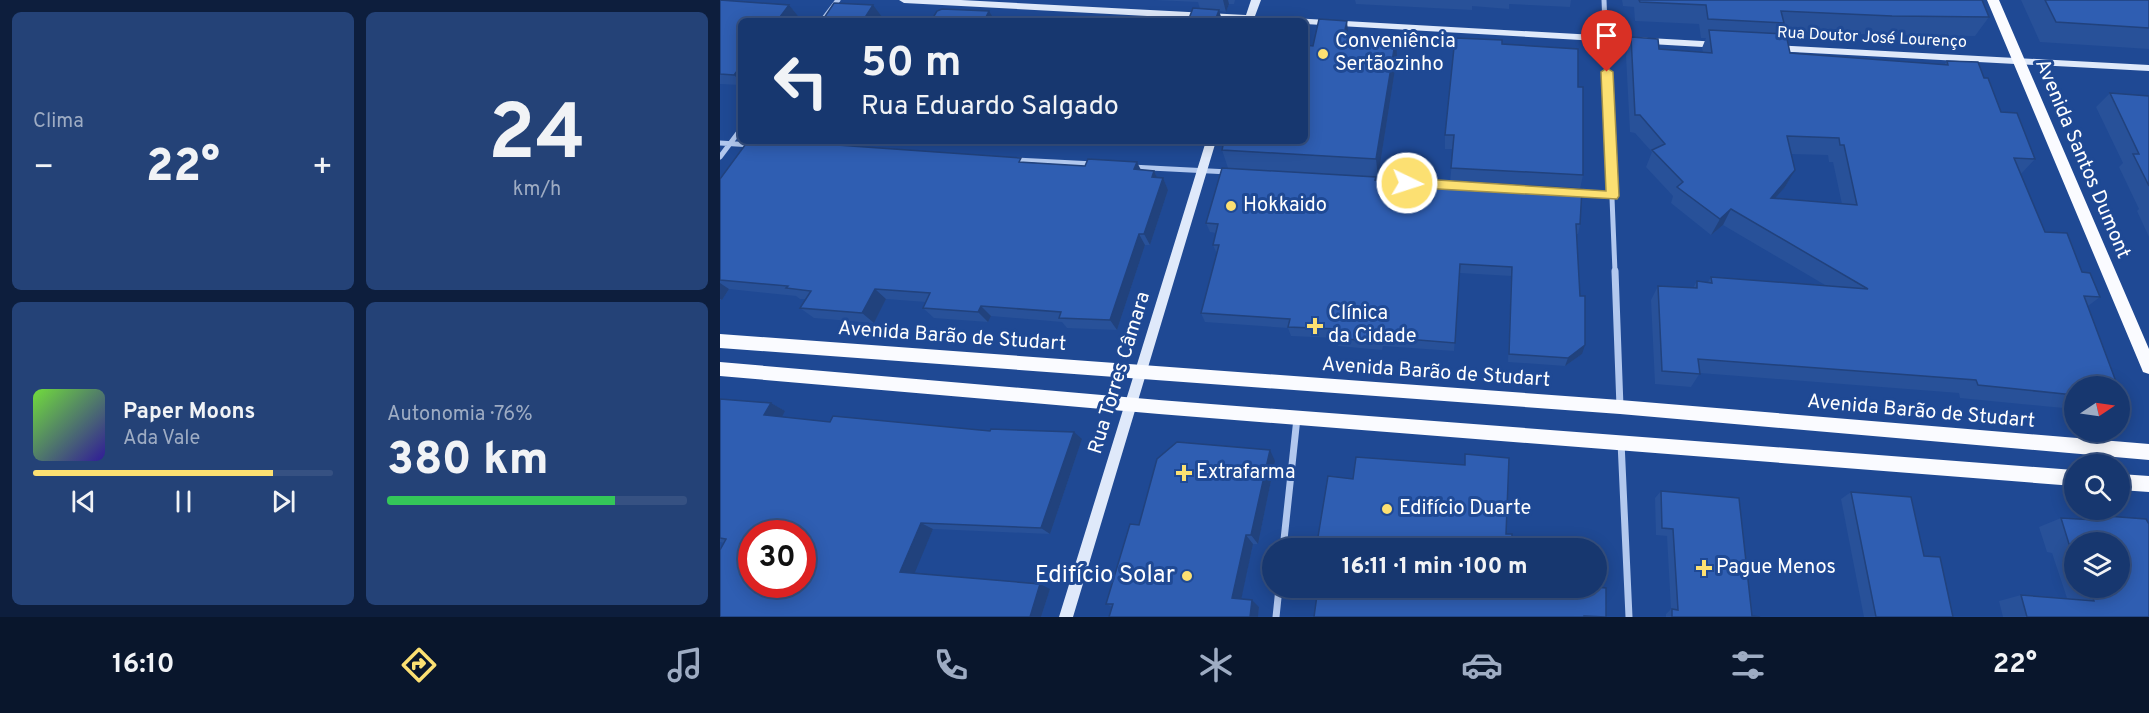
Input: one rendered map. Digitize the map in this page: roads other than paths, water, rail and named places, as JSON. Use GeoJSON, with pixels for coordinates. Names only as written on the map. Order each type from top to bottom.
{"type":"FeatureCollection","features":[{"type":"Feature","properties":{"kind":"main road","name":"Avenida Santos Dumont"},"geometry":{"type":"LineString","coordinates":[[1993,0],[2149,367]]}},
{"type":"Feature","properties":{"kind":"main road","name":"Avenida Barão de Studart"},"geometry":{"type":"LineString","coordinates":[[720,341],[1620,407],[2149,452]]}},
{"type":"Feature","properties":{"kind":"main road"},"geometry":{"type":"LineString","coordinates":[[720,369],[1131,405],[2064,477]]}},
{"type":"Feature","properties":{"kind":"main road"},"geometry":{"type":"LineString","coordinates":[[2130,483],[2149,484]]}},
{"type":"Feature","properties":{"kind":"street"},"geometry":{"type":"LineString","coordinates":[[824,18],[838,0]]}},
{"type":"Feature","properties":{"kind":"street"},"geometry":{"type":"LineString","coordinates":[[904,0],[1215,18]]}},
{"type":"Feature","properties":{"kind":"street"},"geometry":{"type":"LineString","coordinates":[[1251,18],[1256,0]]}},
{"type":"Feature","properties":{"kind":"street"},"geometry":{"type":"LineString","coordinates":[[1604,0],[1620,407]]}},
{"type":"Feature","properties":{"kind":"street"},"geometry":{"type":"LineString","coordinates":[[1308,21],[1737,46]]}},
{"type":"Feature","properties":{"kind":"street","name":"Rua Doutor José Lourenço"},"geometry":{"type":"LineString","coordinates":[[1761,47],[2149,69]]}},
{"type":"Feature","properties":{"kind":"street"},"geometry":{"type":"LineString","coordinates":[[720,157],[738,133]]}},
{"type":"Feature","properties":{"kind":"street"},"geometry":{"type":"LineString","coordinates":[[720,143],[765,146]]}},
{"type":"Feature","properties":{"kind":"street","name":"Rua Torres Câmara"},"geometry":{"type":"LineString","coordinates":[[1066,617],[1210,144]]}},
{"type":"Feature","properties":{"kind":"street"},"geometry":{"type":"LineString","coordinates":[[1012,160],[1106,165]]}},
{"type":"Feature","properties":{"kind":"street"},"geometry":{"type":"LineString","coordinates":[[1118,166],[1237,173]]}},
{"type":"Feature","properties":{"kind":"street"},"geometry":{"type":"LineString","coordinates":[[1565,193],[1612,196]]}},
{"type":"Feature","properties":{"kind":"street"},"geometry":{"type":"LineString","coordinates":[[1284,538],[1297,418]]}},
{"type":"Feature","properties":{"kind":"street"},"geometry":{"type":"LineString","coordinates":[[1621,442],[1629,617]]}},
{"type":"Feature","properties":{"kind":"street"},"geometry":{"type":"LineString","coordinates":[[1276,617],[1278,598]]}},
{"type":"Feature","properties":{"kind":"place","name":"Conveniência Sertãozinho"},"geometry":{"type":"Point","coordinates":[1323,54]}},
{"type":"Feature","properties":{"kind":"place","name":"Hokkaido"},"geometry":{"type":"Point","coordinates":[1231,206]}},
{"type":"Feature","properties":{"kind":"place","name":"Clínica da Cidade"},"geometry":{"type":"Point","coordinates":[1315,326]}},
{"type":"Feature","properties":{"kind":"place","name":"Extrafarma"},"geometry":{"type":"Point","coordinates":[1184,473]}},
{"type":"Feature","properties":{"kind":"place","name":"Edifício Duarte"},"geometry":{"type":"Point","coordinates":[1387,509]}},
{"type":"Feature","properties":{"kind":"place","name":"Pague Menos"},"geometry":{"type":"Point","coordinates":[1704,568]}},
{"type":"Feature","properties":{"kind":"place","name":"Edifício Solar"},"geometry":{"type":"Point","coordinates":[1187,576]}}]}
